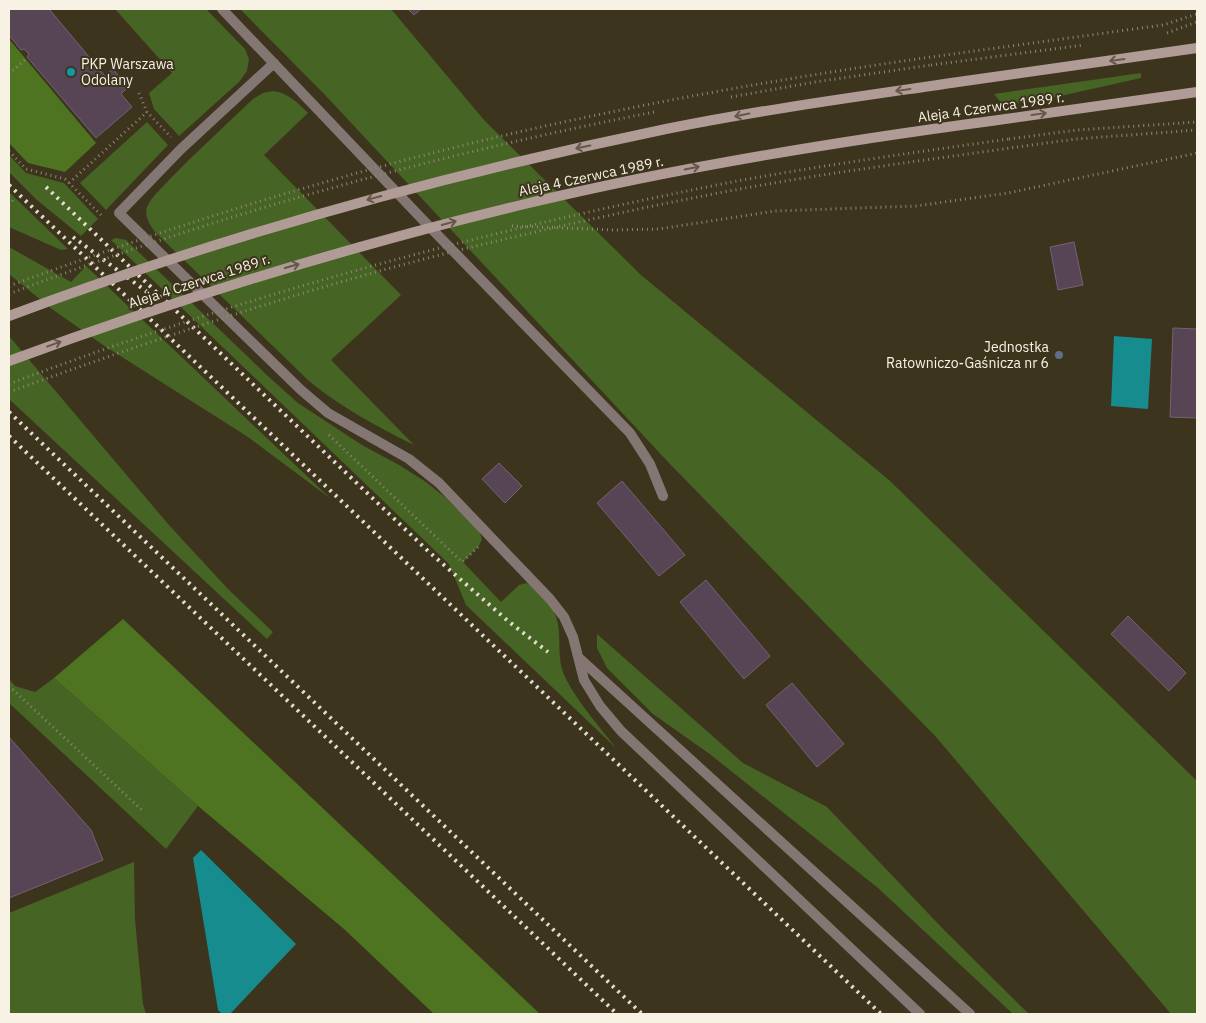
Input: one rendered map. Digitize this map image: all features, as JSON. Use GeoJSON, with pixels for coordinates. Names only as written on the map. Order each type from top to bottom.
{"type":"FeatureCollection","features":[{"type":"Feature","properties":{"kind":"main road","name":"Aleja 4 Czerwca 1989 r."},"geometry":{"type":"LineString","coordinates":[[9,316],[238,237],[368,200],[462,176],[668,129],[812,103],[1197,48]]}},
{"type":"Feature","properties":{"kind":"main road","name":"Aleja 4 Czerwca 1989 r."},"geometry":{"type":"LineString","coordinates":[[9,361],[131,317],[253,278],[372,243],[598,187],[773,154],[1197,92]]}},
{"type":"Feature","properties":{"kind":"lane"},"geometry":{"type":"LineString","coordinates":[[222,9],[630,433],[650,464],[663,496]]}},
{"type":"Feature","properties":{"kind":"lane"},"geometry":{"type":"LineString","coordinates":[[274,63],[181,149],[119,213],[328,414],[409,459],[440,483],[550,599],[564,617],[573,637],[584,680],[600,706],[622,731],[920,1014]]}},
{"type":"Feature","properties":{"kind":"lane"},"geometry":{"type":"LineString","coordinates":[[578,657],[970,1014]]}},
{"type":"Feature","properties":{"kind":"path"},"geometry":{"type":"LineString","coordinates":[[9,286],[178,226],[338,178],[443,150],[632,108],[813,74],[1163,26],[1197,14]]}},
{"type":"Feature","properties":{"kind":"path"},"geometry":{"type":"LineString","coordinates":[[1166,34],[1197,22]]}},
{"type":"Feature","properties":{"kind":"path"},"geometry":{"type":"LineString","coordinates":[[930,65],[1089,44]]}},
{"type":"Feature","properties":{"kind":"path"},"geometry":{"type":"LineString","coordinates":[[9,74],[26,58]]}},
{"type":"Feature","properties":{"kind":"path"},"geometry":{"type":"LineString","coordinates":[[139,93],[147,112],[181,149]]}},
{"type":"Feature","properties":{"kind":"path"},"geometry":{"type":"LineString","coordinates":[[69,183],[147,112]]}},
{"type":"Feature","properties":{"kind":"path"},"geometry":{"type":"LineString","coordinates":[[9,384],[206,314],[315,281],[468,240],[582,213],[734,182],[855,161],[1077,130],[1197,122]]}},
{"type":"Feature","properties":{"kind":"path"},"geometry":{"type":"LineString","coordinates":[[9,392],[217,319],[299,294],[471,248],[589,220],[809,177],[1076,139],[1197,130]]}},
{"type":"Feature","properties":{"kind":"path"},"geometry":{"type":"LineString","coordinates":[[510,226],[615,230],[659,229],[775,211],[916,206],[1008,193],[1197,153]]}},
{"type":"Feature","properties":{"kind":"path"},"geometry":{"type":"LineString","coordinates":[[9,204],[14,199]]}},
{"type":"Feature","properties":{"kind":"path"},"geometry":{"type":"LineString","coordinates":[[9,686],[144,812]]}},
{"type":"Feature","properties":{"kind":"green space"},"geometry":{"type":"Polygon","coordinates":[[[115,9],[206,9],[245,49],[249,59],[247,71],[239,82],[179,136],[154,109],[149,93],[172,73],[115,9]]]}},
{"type":"Feature","properties":{"kind":"green space"},"geometry":{"type":"Polygon","coordinates":[[[240,9],[391,9],[484,120],[641,275],[889,480],[1197,781],[1197,1014],[1171,1014],[936,737],[670,464],[326,96],[240,9]]]}},
{"type":"Feature","properties":{"kind":"green space"},"geometry":{"type":"Polygon","coordinates":[[[9,39],[96,143],[65,172],[28,163],[9,143],[9,39]]]}},
{"type":"Feature","properties":{"kind":"green space"},"geometry":{"type":"Polygon","coordinates":[[[1141,73],[1141,78],[1047,99],[1003,105],[994,94],[1141,73]]]}},
{"type":"Feature","properties":{"kind":"green space"},"geometry":{"type":"Polygon","coordinates":[[[273,91],[288,96],[308,113],[264,155],[401,295],[331,360],[414,445],[360,416],[334,400],[309,381],[155,232],[148,220],[146,210],[149,203],[169,180],[253,99],[263,93],[273,91]]]}},
{"type":"Feature","properties":{"kind":"green space"},"geometry":{"type":"Polygon","coordinates":[[[147,122],[168,145],[106,210],[80,183],[147,122]]]}},
{"type":"Feature","properties":{"kind":"green space"},"geometry":{"type":"Polygon","coordinates":[[[9,155],[26,173],[64,183],[98,219],[81,236],[37,200],[9,172],[9,155]]]}},
{"type":"Feature","properties":{"kind":"green space"},"geometry":{"type":"Polygon","coordinates":[[[9,192],[68,249],[61,250],[9,227],[9,192]]]}},
{"type":"Feature","properties":{"kind":"green space"},"geometry":{"type":"Polygon","coordinates":[[[116,238],[126,240],[298,403],[362,445],[426,482],[446,498],[479,531],[482,539],[479,546],[463,562],[501,602],[519,585],[527,583],[551,606],[556,616],[560,658],[566,679],[583,706],[616,748],[466,605],[449,564],[111,240],[116,238]]]}},
{"type":"Feature","properties":{"kind":"green space"},"geometry":{"type":"Polygon","coordinates":[[[9,247],[71,282],[86,266],[331,499],[248,437],[103,345],[52,309],[9,274],[9,247]]]}},
{"type":"Feature","properties":{"kind":"green space"},"geometry":{"type":"Polygon","coordinates":[[[9,336],[168,524],[228,589],[273,632],[267,639],[9,399],[9,336]]]}},
{"type":"Feature","properties":{"kind":"green space"},"geometry":{"type":"Polygon","coordinates":[[[123,619],[540,1014],[434,1014],[344,929],[198,806],[54,678],[123,619]]]}},
{"type":"Feature","properties":{"kind":"green space"},"geometry":{"type":"Polygon","coordinates":[[[597,634],[743,763],[827,807],[945,931],[1029,1014],[1013,1014],[878,888],[711,755],[653,714],[607,668],[597,648],[597,634]]]}},
{"type":"Feature","properties":{"kind":"green space"},"geometry":{"type":"Polygon","coordinates":[[[54,678],[198,806],[166,849],[9,703],[9,679],[15,686],[35,692],[54,678]]]}},
{"type":"Feature","properties":{"kind":"green space"},"geometry":{"type":"Polygon","coordinates":[[[134,862],[135,920],[143,1004],[146,1014],[9,1014],[9,913],[134,862]]]}},
{"type":"Feature","properties":{"kind":"water"},"geometry":{"type":"Polygon","coordinates":[[[1114,336],[1152,339],[1148,409],[1111,406],[1114,336]]]}},
{"type":"Feature","properties":{"kind":"water"},"geometry":{"type":"Polygon","coordinates":[[[201,850],[296,944],[230,1014],[222,1014],[218,1010],[193,858],[201,850]]]}},
{"type":"Feature","properties":{"kind":"building","name":"PKP Warszawa Odolany"},"geometry":{"type":"Polygon","coordinates":[[[9,9],[49,9],[105,76],[113,69],[128,87],[121,94],[132,107],[96,138],[27,57],[29,54],[24,49],[21,50],[9,35],[9,9]]]}},
{"type":"Feature","properties":{"kind":"building"},"geometry":{"type":"Polygon","coordinates":[[[408,9],[421,9],[414,15],[408,9]]]}},
{"type":"Feature","properties":{"kind":"building"},"geometry":{"type":"Polygon","coordinates":[[[1074,242],[1083,285],[1058,290],[1050,247],[1074,242]]]}},
{"type":"Feature","properties":{"kind":"building"},"geometry":{"type":"Polygon","coordinates":[[[1173,328],[1197,329],[1197,418],[1170,417],[1173,328]]]}},
{"type":"Feature","properties":{"kind":"building"},"geometry":{"type":"Polygon","coordinates":[[[499,463],[522,486],[505,503],[482,479],[499,463]]]}},
{"type":"Feature","properties":{"kind":"building"},"geometry":{"type":"Polygon","coordinates":[[[622,481],[685,555],[659,576],[597,503],[622,481]]]}},
{"type":"Feature","properties":{"kind":"building"},"geometry":{"type":"Polygon","coordinates":[[[706,580],[770,656],[744,679],[680,602],[706,580]]]}},
{"type":"Feature","properties":{"kind":"building"},"geometry":{"type":"Polygon","coordinates":[[[1128,616],[1186,673],[1169,691],[1111,634],[1128,616]]]}},
{"type":"Feature","properties":{"kind":"building"},"geometry":{"type":"Polygon","coordinates":[[[792,683],[844,744],[817,767],[766,705],[792,683]]]}},
{"type":"Feature","properties":{"kind":"building"},"geometry":{"type":"Polygon","coordinates":[[[9,737],[91,830],[103,860],[9,898],[9,737]]]}},
{"type":"Feature","properties":{"kind":"railway"},"geometry":{"type":"LineString","coordinates":[[9,185],[881,1014]]}},
{"type":"Feature","properties":{"kind":"railway"},"geometry":{"type":"LineString","coordinates":[[46,187],[428,551],[508,621],[548,652]]}},
{"type":"Feature","properties":{"kind":"railway"},"geometry":{"type":"LineString","coordinates":[[73,237],[151,295]]}},
{"type":"Feature","properties":{"kind":"railway"},"geometry":{"type":"LineString","coordinates":[[9,412],[642,1014]]}},
{"type":"Feature","properties":{"kind":"railway"},"geometry":{"type":"LineString","coordinates":[[9,436],[617,1014]]}},
{"type":"Feature","properties":{"kind":"place","name":"PKP Warszawa Odolany"},"geometry":{"type":"Point","coordinates":[71,72]}},
{"type":"Feature","properties":{"kind":"place","name":"Jednostka Ratowniczo-Gaśnicza nr 6"},"geometry":{"type":"Point","coordinates":[1059,355]}}]}
